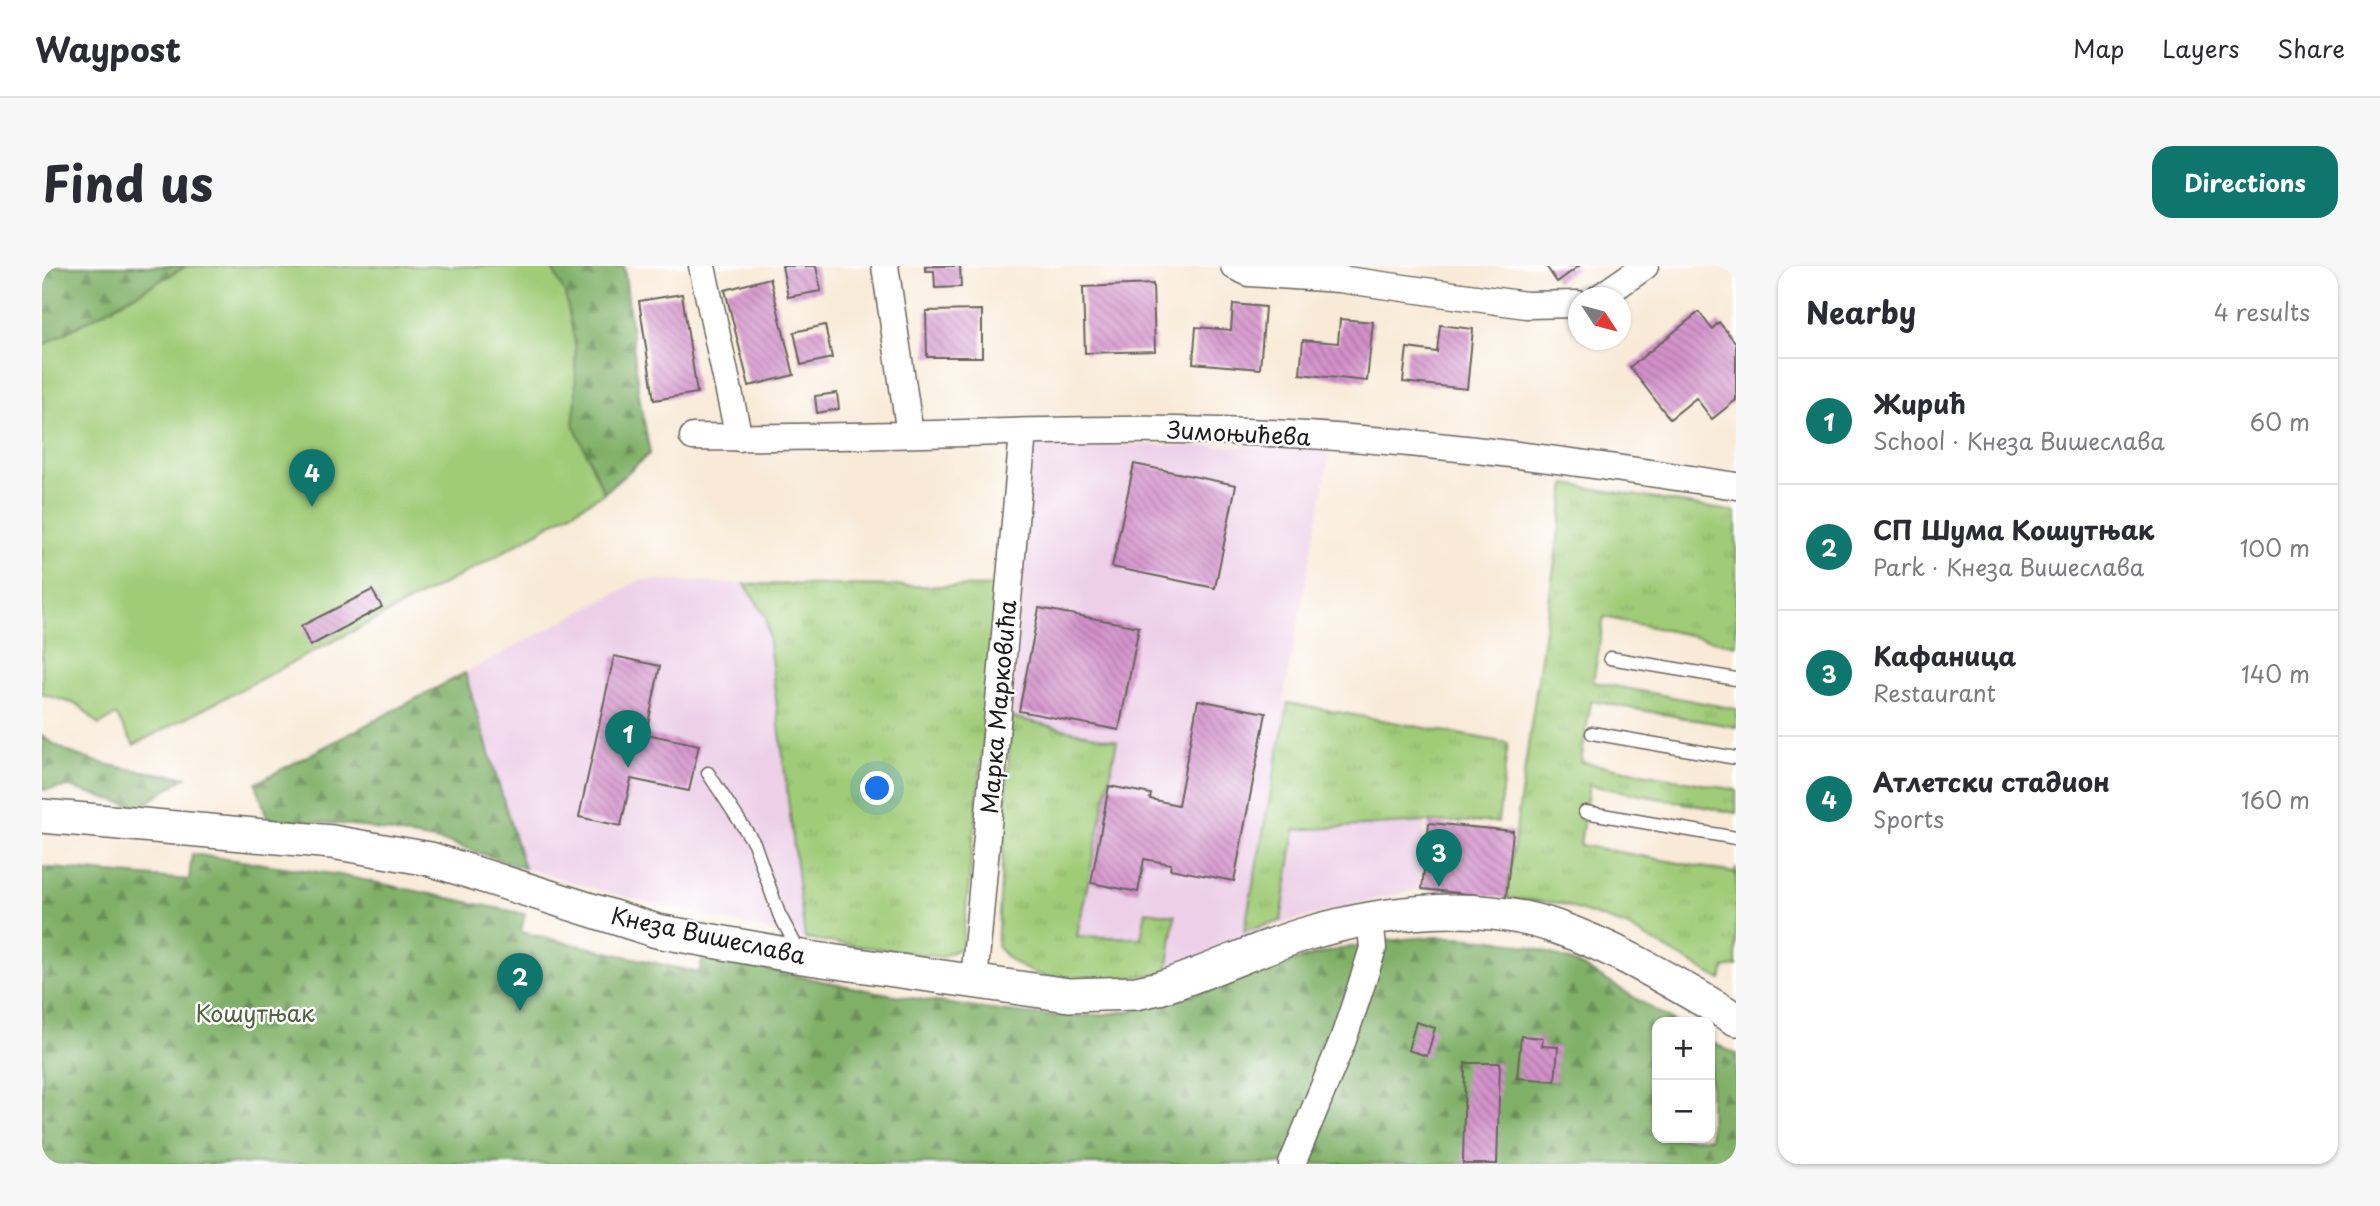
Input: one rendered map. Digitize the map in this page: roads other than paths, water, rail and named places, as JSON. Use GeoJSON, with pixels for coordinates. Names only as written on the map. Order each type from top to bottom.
{"type":"FeatureCollection","features":[{"type":"Feature","properties":{"kind":"street"},"geometry":{"type":"LineString","coordinates":[[702,266],[739,438]]}},
{"type":"Feature","properties":{"kind":"street"},"geometry":{"type":"LineString","coordinates":[[885,266],[910,434]]}},
{"type":"Feature","properties":{"kind":"street"},"geometry":{"type":"LineString","coordinates":[[1234,266],[1249,273],[1340,273],[1526,305],[1568,306]]}},
{"type":"Feature","properties":{"kind":"street"},"geometry":{"type":"LineString","coordinates":[[1615,287],[1645,266]]}},
{"type":"Feature","properties":{"kind":"street","name":"Зимоњићева"},"geometry":{"type":"LineString","coordinates":[[693,437],[816,439],[910,434],[1176,430],[1329,438],[1585,462],[1736,486]]}},
{"type":"Feature","properties":{"kind":"street","name":"Марка Марковића"},"geometry":{"type":"LineString","coordinates":[[974,982],[1023,432]]}},
{"type":"Feature","properties":{"kind":"street","name":"Кнеза Вишеслава"},"geometry":{"type":"LineString","coordinates":[[42,816],[332,842],[430,859],[657,931],[802,957],[1069,995],[1136,993],[1176,984],[1307,933],[1370,919],[1457,911],[1508,917],[1553,926],[1621,954],[1736,1018]]}},
{"type":"Feature","properties":{"kind":"street"},"geometry":{"type":"LineString","coordinates":[[1292,1164],[1343,1040],[1364,977],[1373,948],[1370,919]]}},
{"type":"Feature","properties":{"kind":"lane"},"geometry":{"type":"LineString","coordinates":[[1610,658],[1736,679]]}},
{"type":"Feature","properties":{"kind":"lane"},"geometry":{"type":"LineString","coordinates":[[1592,733],[1736,758]]}},
{"type":"Feature","properties":{"kind":"lane"},"geometry":{"type":"LineString","coordinates":[[708,773],[754,843],[779,914],[802,957]]}},
{"type":"Feature","properties":{"kind":"lane"},"geometry":{"type":"LineString","coordinates":[[1585,812],[1736,838]]}},
{"type":"Feature","properties":{"kind":"place","name":"Атлетски стадион"},"geometry":{"type":"Point","coordinates":[312,507]}},
{"type":"Feature","properties":{"kind":"place","name":"Жирић"},"geometry":{"type":"Point","coordinates":[628,768]}},
{"type":"Feature","properties":{"kind":"place","name":"Кафаница"},"geometry":{"type":"Point","coordinates":[1439,887]}},
{"type":"Feature","properties":{"kind":"place","name":"СП Шума Кошутњак"},"geometry":{"type":"Point","coordinates":[520,1011]}},
{"type":"Feature","properties":{"kind":"park label","name":"Кошутњак"},"geometry":{"type":"Point","coordinates":[255,1014]}}]}
